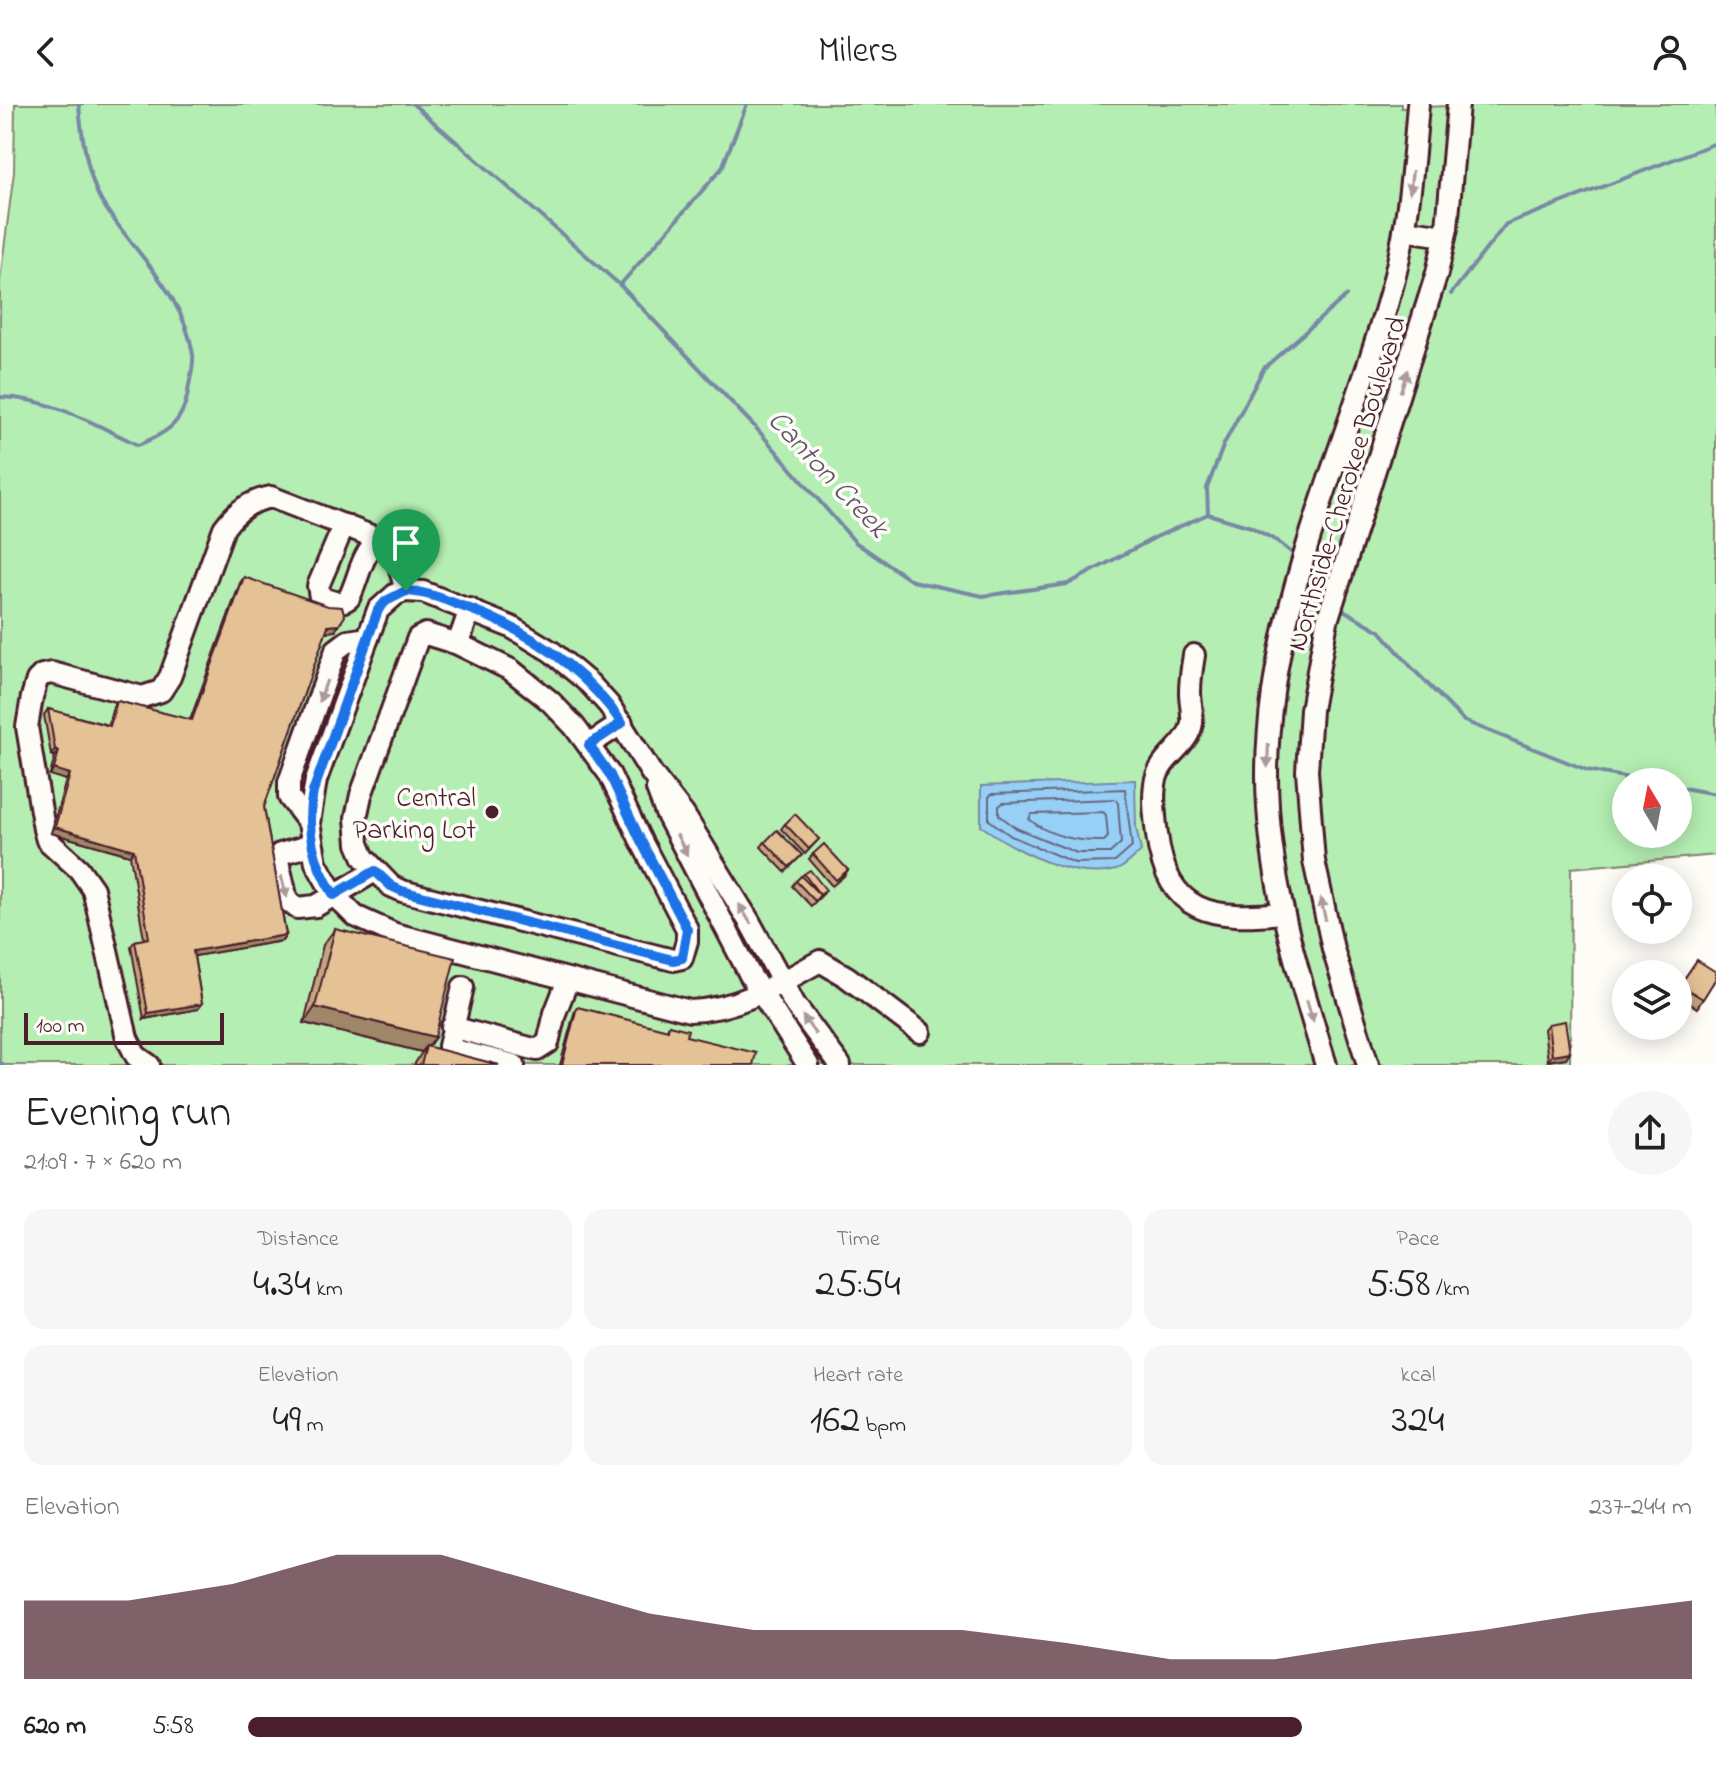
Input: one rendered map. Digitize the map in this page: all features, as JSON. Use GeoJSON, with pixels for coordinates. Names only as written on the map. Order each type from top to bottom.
{"type":"FeatureCollection","features":[{"type":"Feature","properties":{"kind":"street","name":"Northside-Cherokee Boulevard"},"geometry":{"type":"LineString","coordinates":[[1326,1065],[1282,913],[1268,805],[1274,678],[1294,590],[1388,301],[1404,230],[1418,104]]}},
{"type":"Feature","properties":{"kind":"street","name":"Northside-Cherokee Boulevard"},"geometry":{"type":"LineString","coordinates":[[1368,1065],[1333,949],[1314,861],[1307,771],[1313,691],[1327,621],[1425,317],[1445,236],[1458,104]]}},
{"type":"Feature","properties":{"kind":"street"},"geometry":{"type":"LineString","coordinates":[[1404,230],[1445,236]]}},
{"type":"Feature","properties":{"kind":"street"},"geometry":{"type":"LineString","coordinates":[[149,1065],[136,1056],[127,1038],[93,889],[79,869],[47,840],[27,727],[37,680],[42,675],[52,673],[142,697],[161,691],[170,677],[224,528],[234,514],[256,500],[271,497],[379,539],[397,558],[406,591]]}},
{"type":"Feature","properties":{"kind":"street"},"geometry":{"type":"LineString","coordinates":[[344,525],[318,586],[320,597],[337,603],[349,598],[369,548],[379,539]]}},
{"type":"Feature","properties":{"kind":"street"},"geometry":{"type":"LineString","coordinates":[[840,1065],[781,982],[749,921],[692,828],[652,774],[622,723],[590,684],[552,652],[511,627],[470,609],[423,592],[406,591],[386,601],[378,610],[316,780],[309,823],[316,863],[334,895],[355,916],[374,927],[690,1011],[726,1006],[760,993],[781,982],[820,961],[847,977],[920,1032]]}},
{"type":"Feature","properties":{"kind":"street"},"geometry":{"type":"LineString","coordinates":[[458,644],[470,609]]}},
{"type":"Feature","properties":{"kind":"street"},"geometry":{"type":"LineString","coordinates":[[420,635],[458,644],[511,670],[528,683],[550,701],[589,745],[610,775],[687,929],[682,958],[673,960],[402,891],[391,886],[364,858],[358,844],[356,818],[361,795],[420,635]]}},
{"type":"Feature","properties":{"kind":"street"},"geometry":{"type":"LineString","coordinates":[[1194,655],[1190,688],[1192,725],[1156,779],[1155,818],[1160,858],[1182,897],[1205,912],[1246,917],[1282,913]]}},
{"type":"Feature","properties":{"kind":"street"},"geometry":{"type":"LineString","coordinates":[[589,745],[622,723]]}},
{"type":"Feature","properties":{"kind":"street"},"geometry":{"type":"LineString","coordinates":[[652,774],[666,813],[760,993],[808,1065]]}},
{"type":"Feature","properties":{"kind":"street"},"geometry":{"type":"LineString","coordinates":[[311,845],[280,854],[278,861],[287,900],[291,905],[303,909],[316,906],[375,871]]}},
{"type":"Feature","properties":{"kind":"street"},"geometry":{"type":"LineString","coordinates":[[473,955],[449,1041],[454,1050],[514,1065]]}},
{"type":"Feature","properties":{"kind":"street"},"geometry":{"type":"LineString","coordinates":[[528,1065],[534,1064],[548,1043],[555,1013],[568,980]]}},
{"type":"Feature","properties":{"kind":"street"},"geometry":{"type":"LineString","coordinates":[[452,1027],[537,1050],[548,1043]]}},
{"type":"Feature","properties":{"kind":"green space"},"geometry":{"type":"Polygon","coordinates":[[[15,104],[1401,104],[1401,108],[1496,104],[1716,104],[1716,855],[1571,868],[1570,1065],[0,1065],[0,280],[14,172],[15,104]]]}},
{"type":"Feature","properties":{"kind":"water"},"geometry":{"type":"Polygon","coordinates":[[[1135,780],[1136,827],[1141,851],[1116,870],[1099,873],[1064,868],[1028,854],[981,826],[981,786],[1135,780]]]}},
{"type":"Feature","properties":{"kind":"building"},"geometry":{"type":"Polygon","coordinates":[[[244,577],[328,606],[342,607],[345,616],[339,625],[328,626],[264,807],[286,935],[193,951],[202,1004],[148,1013],[135,941],[149,938],[134,850],[55,827],[70,774],[54,769],[59,751],[55,749],[48,709],[110,726],[117,701],[192,720],[244,577]]]}},
{"type":"Feature","properties":{"kind":"building"},"geometry":{"type":"Polygon","coordinates":[[[795,814],[819,839],[809,849],[785,824],[795,814]]]}},
{"type":"Feature","properties":{"kind":"building"},"geometry":{"type":"Polygon","coordinates":[[[777,830],[802,855],[789,867],[765,842],[777,830]]]}},
{"type":"Feature","properties":{"kind":"building"},"geometry":{"type":"Polygon","coordinates":[[[824,844],[848,870],[836,880],[813,854],[824,844]]]}},
{"type":"Feature","properties":{"kind":"building"},"geometry":{"type":"Polygon","coordinates":[[[810,870],[826,890],[820,895],[804,874],[810,870]]]}},
{"type":"Feature","properties":{"kind":"building"},"geometry":{"type":"Polygon","coordinates":[[[801,876],[820,895],[815,901],[796,881],[801,876]]]}},
{"type":"Feature","properties":{"kind":"building"},"geometry":{"type":"Polygon","coordinates":[[[335,929],[455,958],[435,1037],[315,1007],[335,929]]]}},
{"type":"Feature","properties":{"kind":"building"},"geometry":{"type":"Polygon","coordinates":[[[1697,960],[1716,972],[1716,978],[1703,999],[1692,992],[1692,967],[1697,960]]]}},
{"type":"Feature","properties":{"kind":"building"},"geometry":{"type":"Polygon","coordinates":[[[577,1007],[668,1030],[669,1025],[688,1030],[686,1036],[756,1053],[753,1065],[562,1065],[577,1007]]]}},
{"type":"Feature","properties":{"kind":"building"},"geometry":{"type":"Polygon","coordinates":[[[1565,1021],[1570,1052],[1552,1055],[1548,1024],[1565,1021]]]}},
{"type":"Feature","properties":{"kind":"building"},"geometry":{"type":"Polygon","coordinates":[[[426,1046],[499,1065],[421,1065],[426,1046]]]}},
{"type":"Feature","properties":{"kind":"waterway","name":"Canton Creek"},"geometry":{"type":"LineString","coordinates":[[0,397],[19,398],[54,407],[138,445],[174,424],[187,397],[193,359],[188,333],[157,275],[115,222],[98,194],[86,156],[79,104]]}},
{"type":"Feature","properties":{"kind":"waterway","name":"Canton Creek"},"geometry":{"type":"LineString","coordinates":[[413,104],[620,285],[757,429],[855,542],[912,581],[983,596],[1068,584],[1156,537],[1208,514],[1251,527],[1296,556]]}},
{"type":"Feature","properties":{"kind":"waterway"},"geometry":{"type":"LineString","coordinates":[[620,285],[722,168],[747,104]]}},
{"type":"Feature","properties":{"kind":"waterway"},"geometry":{"type":"LineString","coordinates":[[1451,294],[1506,224],[1716,143]]}},
{"type":"Feature","properties":{"kind":"waterway"},"geometry":{"type":"LineString","coordinates":[[1208,514],[1207,488],[1224,444],[1264,368],[1346,296]]}},
{"type":"Feature","properties":{"kind":"waterway","name":"Canton Creek"},"geometry":{"type":"LineString","coordinates":[[1306,574],[1318,596],[1327,601]]}},
{"type":"Feature","properties":{"kind":"waterway","name":"Canton Creek"},"geometry":{"type":"LineString","coordinates":[[1338,607],[1380,631],[1464,721],[1587,770],[1612,775]]}},
{"type":"Feature","properties":{"kind":"waterway","name":"Canton Creek"},"geometry":{"type":"LineString","coordinates":[[1692,790],[1716,794]]}},
{"type":"Feature","properties":{"kind":"waterway"},"geometry":{"type":"LineString","coordinates":[[0,1062],[4,1065]]}},
{"type":"Feature","properties":{"kind":"place","name":"Central Parking Lot"},"geometry":{"type":"Point","coordinates":[492,812]}},
{"type":"Feature","properties":{"kind":"route"},"geometry":{"type":"LineString","coordinates":[[406,591],[423,592],[511,627],[578,672],[609,705],[622,723],[589,745],[610,775],[687,929],[682,958],[673,960],[402,891],[391,886],[375,871],[334,895],[316,863],[311,845],[309,823],[313,792],[378,610],[396,594],[406,591]]}}]}
